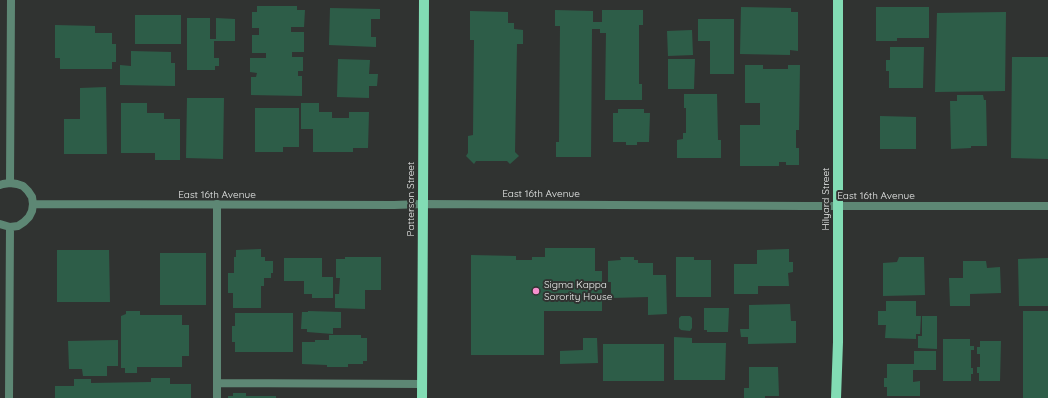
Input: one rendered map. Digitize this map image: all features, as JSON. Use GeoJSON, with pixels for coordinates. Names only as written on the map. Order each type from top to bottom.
{"type":"FeatureCollection","features":[{"type":"Feature","properties":{"kind":"main road","name":"Patterson Street"},"geometry":{"type":"LineString","coordinates":[[422,398],[424,0]]}},
{"type":"Feature","properties":{"kind":"main road","name":"Hilyard Street"},"geometry":{"type":"LineString","coordinates":[[836,398],[838,0]]}},
{"type":"Feature","properties":{"kind":"street"},"geometry":{"type":"LineString","coordinates":[[10,183],[11,0]]}},
{"type":"Feature","properties":{"kind":"street"},"geometry":{"type":"LineString","coordinates":[[0,185],[10,183],[23,186],[32,197],[33,204],[29,218],[18,226],[10,227],[0,224]]}},
{"type":"Feature","properties":{"kind":"street","name":"East 16th Avenue"},"geometry":{"type":"LineString","coordinates":[[33,204],[1048,206]]}},
{"type":"Feature","properties":{"kind":"street"},"geometry":{"type":"LineString","coordinates":[[217,204],[217,398]]}},
{"type":"Feature","properties":{"kind":"street"},"geometry":{"type":"LineString","coordinates":[[9,398],[10,227]]}},
{"type":"Feature","properties":{"kind":"street"},"geometry":{"type":"LineString","coordinates":[[217,383],[422,384]]}},
{"type":"Feature","properties":{"kind":"building"},"geometry":{"type":"Polygon","coordinates":[[[257,6],[297,6],[297,10],[305,10],[304,27],[291,27],[291,32],[304,32],[304,52],[292,52],[292,57],[303,57],[303,71],[298,71],[298,76],[302,76],[302,96],[251,95],[251,77],[256,77],[257,73],[250,72],[250,58],[266,58],[266,53],[252,53],[252,35],[259,35],[259,28],[252,28],[252,12],[257,12],[257,6]]]}},
{"type":"Feature","properties":{"kind":"building"},"geometry":{"type":"Polygon","coordinates":[[[741,7],[791,8],[791,12],[798,12],[798,51],[790,50],[790,55],[740,54],[741,7]]]}},
{"type":"Feature","properties":{"kind":"building"},"geometry":{"type":"Polygon","coordinates":[[[876,7],[929,7],[929,38],[897,38],[897,41],[876,41],[876,7]]]}},
{"type":"Feature","properties":{"kind":"building"},"geometry":{"type":"Polygon","coordinates":[[[330,8],[380,9],[380,19],[371,19],[371,37],[376,37],[376,47],[329,45],[330,8]]]}},
{"type":"Feature","properties":{"kind":"building"},"geometry":{"type":"Polygon","coordinates":[[[555,10],[593,11],[593,22],[602,22],[602,10],[643,10],[643,25],[639,25],[639,84],[642,84],[642,100],[605,100],[606,33],[600,33],[600,29],[592,29],[591,157],[556,157],[556,142],[559,142],[560,26],[555,26],[555,10]]]}},
{"type":"Feature","properties":{"kind":"building"},"geometry":{"type":"Polygon","coordinates":[[[470,11],[508,12],[508,23],[514,23],[514,29],[523,30],[523,44],[517,44],[515,152],[519,156],[510,164],[507,161],[476,161],[474,164],[466,156],[468,153],[468,136],[473,135],[474,40],[470,40],[470,11]]]}},
{"type":"Feature","properties":{"kind":"building"},"geometry":{"type":"Polygon","coordinates":[[[1006,12],[1005,91],[935,92],[937,13],[1006,12]]]}},
{"type":"Feature","properties":{"kind":"building"},"geometry":{"type":"Polygon","coordinates":[[[135,15],[181,15],[181,44],[135,44],[135,15]]]}},
{"type":"Feature","properties":{"kind":"building"},"geometry":{"type":"Polygon","coordinates":[[[187,18],[210,18],[210,39],[216,39],[216,18],[235,19],[235,41],[214,41],[214,58],[219,58],[219,66],[215,66],[215,70],[187,70],[187,18]]]}},
{"type":"Feature","properties":{"kind":"building"},"geometry":{"type":"Polygon","coordinates":[[[698,19],[734,19],[734,74],[710,74],[710,41],[698,41],[698,19]]]}},
{"type":"Feature","properties":{"kind":"building"},"geometry":{"type":"Polygon","coordinates":[[[55,25],[95,26],[95,33],[112,33],[112,44],[116,44],[116,62],[112,62],[112,69],[60,69],[60,58],[55,58],[55,25]]]}},
{"type":"Feature","properties":{"kind":"building"},"geometry":{"type":"Polygon","coordinates":[[[692,30],[693,55],[668,56],[667,31],[692,30]]]}},
{"type":"Feature","properties":{"kind":"building"},"geometry":{"type":"Polygon","coordinates":[[[890,47],[924,47],[923,88],[889,88],[889,71],[886,71],[886,60],[890,60],[890,47]]]}},
{"type":"Feature","properties":{"kind":"building"},"geometry":{"type":"Polygon","coordinates":[[[131,51],[171,52],[171,63],[175,63],[175,86],[120,85],[120,65],[131,66],[131,51]]]}},
{"type":"Feature","properties":{"kind":"building"},"geometry":{"type":"Polygon","coordinates":[[[1012,57],[1048,57],[1048,159],[1011,158],[1012,57]]]}},
{"type":"Feature","properties":{"kind":"building"},"geometry":{"type":"Polygon","coordinates":[[[338,59],[370,60],[369,74],[378,74],[377,86],[369,86],[369,98],[337,97],[338,59]]]}},
{"type":"Feature","properties":{"kind":"building"},"geometry":{"type":"Polygon","coordinates":[[[668,59],[695,59],[694,89],[668,89],[668,59]]]}},
{"type":"Feature","properties":{"kind":"building"},"geometry":{"type":"Polygon","coordinates":[[[745,65],[763,65],[763,69],[788,69],[788,65],[800,65],[799,130],[796,130],[796,148],[799,148],[799,165],[786,165],[786,162],[779,162],[779,166],[740,166],[740,125],[760,125],[760,103],[745,103],[745,65]]]}},
{"type":"Feature","properties":{"kind":"building"},"geometry":{"type":"Polygon","coordinates":[[[106,87],[107,154],[64,154],[64,119],[80,119],[80,88],[106,87]]]}},
{"type":"Feature","properties":{"kind":"building"},"geometry":{"type":"Polygon","coordinates":[[[684,94],[717,94],[718,140],[721,140],[721,158],[677,158],[677,140],[683,139],[683,133],[686,133],[686,108],[684,108],[684,94]]]}},
{"type":"Feature","properties":{"kind":"building"},"geometry":{"type":"Polygon","coordinates":[[[957,95],[983,95],[984,100],[986,100],[987,146],[971,146],[971,148],[951,149],[950,101],[957,101],[957,95]]]}},
{"type":"Feature","properties":{"kind":"building"},"geometry":{"type":"Polygon","coordinates":[[[187,98],[224,98],[223,159],[186,158],[187,98]]]}},
{"type":"Feature","properties":{"kind":"building"},"geometry":{"type":"Polygon","coordinates":[[[121,103],[147,103],[147,113],[164,113],[164,119],[180,119],[180,160],[155,160],[155,153],[121,153],[121,103]]]}},
{"type":"Feature","properties":{"kind":"building"},"geometry":{"type":"Polygon","coordinates":[[[301,103],[319,103],[319,112],[332,112],[332,118],[349,118],[349,112],[369,112],[368,148],[353,148],[353,152],[313,152],[313,129],[301,129],[301,103]]]}},
{"type":"Feature","properties":{"kind":"building"},"geometry":{"type":"Polygon","coordinates":[[[255,108],[299,108],[299,147],[283,147],[283,152],[255,152],[255,108]]]}},
{"type":"Feature","properties":{"kind":"building"},"geometry":{"type":"Polygon","coordinates":[[[618,109],[644,109],[644,113],[650,113],[649,142],[637,142],[637,145],[626,145],[626,142],[613,142],[613,113],[618,113],[618,109]]]}},
{"type":"Feature","properties":{"kind":"building"},"geometry":{"type":"Polygon","coordinates":[[[880,116],[916,117],[916,149],[880,149],[880,116]]]}},
{"type":"Feature","properties":{"kind":"building","name":"Sigma Kappa Sorority House"},"geometry":{"type":"Polygon","coordinates":[[[545,248],[595,248],[595,271],[602,271],[602,311],[544,311],[544,355],[471,355],[471,255],[516,256],[516,260],[532,260],[532,257],[545,257],[545,248]]]}},
{"type":"Feature","properties":{"kind":"building"},"geometry":{"type":"Polygon","coordinates":[[[261,249],[261,257],[265,257],[265,261],[273,261],[273,273],[271,273],[271,278],[264,278],[264,286],[261,286],[261,308],[233,308],[233,293],[228,293],[228,273],[234,273],[234,257],[236,257],[236,250],[261,249]]]}},
{"type":"Feature","properties":{"kind":"building"},"geometry":{"type":"Polygon","coordinates":[[[789,249],[789,262],[793,262],[793,272],[788,273],[789,286],[758,286],[758,294],[734,294],[734,264],[757,264],[757,250],[789,249]]]}},
{"type":"Feature","properties":{"kind":"building"},"geometry":{"type":"Polygon","coordinates":[[[57,250],[109,250],[110,302],[57,302],[57,250]]]}},
{"type":"Feature","properties":{"kind":"building"},"geometry":{"type":"Polygon","coordinates":[[[160,253],[206,253],[206,305],[160,305],[160,253]]]}},
{"type":"Feature","properties":{"kind":"building"},"geometry":{"type":"Polygon","coordinates":[[[345,257],[381,257],[381,290],[365,290],[365,309],[335,308],[335,294],[339,294],[340,278],[336,278],[336,259],[345,259],[345,257]]]}},
{"type":"Feature","properties":{"kind":"building"},"geometry":{"type":"Polygon","coordinates":[[[620,257],[634,257],[634,260],[638,260],[638,263],[653,263],[653,275],[666,275],[667,314],[648,315],[648,297],[611,298],[611,282],[608,282],[608,261],[621,260],[620,257]]]}},
{"type":"Feature","properties":{"kind":"building"},"geometry":{"type":"Polygon","coordinates":[[[676,257],[694,257],[694,260],[711,260],[711,297],[676,297],[676,257]]]}},
{"type":"Feature","properties":{"kind":"building"},"geometry":{"type":"Polygon","coordinates":[[[899,257],[924,257],[925,295],[883,296],[883,263],[897,262],[899,257]]]}},
{"type":"Feature","properties":{"kind":"building"},"geometry":{"type":"Polygon","coordinates":[[[284,258],[322,258],[322,277],[333,277],[333,298],[312,298],[312,294],[304,294],[304,281],[284,281],[284,258]]]}},
{"type":"Feature","properties":{"kind":"building"},"geometry":{"type":"Polygon","coordinates":[[[1048,258],[1048,306],[1019,306],[1018,259],[1048,258]]]}},
{"type":"Feature","properties":{"kind":"building"},"geometry":{"type":"Polygon","coordinates":[[[963,261],[986,261],[987,268],[1000,267],[1001,293],[970,294],[970,306],[950,306],[949,278],[963,278],[963,261]]]}},
{"type":"Feature","properties":{"kind":"building"},"geometry":{"type":"Polygon","coordinates":[[[886,301],[916,301],[916,316],[921,316],[920,334],[916,334],[916,339],[885,338],[886,325],[878,325],[878,311],[886,311],[886,301]]]}},
{"type":"Feature","properties":{"kind":"building"},"geometry":{"type":"Polygon","coordinates":[[[790,304],[791,321],[796,321],[796,343],[748,344],[748,337],[741,337],[740,329],[749,329],[749,305],[790,304]]]}},
{"type":"Feature","properties":{"kind":"building"},"geometry":{"type":"Polygon","coordinates":[[[704,308],[729,308],[728,332],[707,332],[707,330],[704,330],[704,308]]]}},
{"type":"Feature","properties":{"kind":"building"},"geometry":{"type":"Polygon","coordinates":[[[126,311],[140,311],[140,315],[182,315],[182,325],[189,325],[189,356],[182,356],[182,367],[137,367],[137,373],[125,373],[125,368],[121,368],[121,316],[126,314],[126,311]]]}},
{"type":"Feature","properties":{"kind":"building"},"geometry":{"type":"Polygon","coordinates":[[[1023,311],[1048,311],[1048,398],[1023,398],[1023,311]]]}},
{"type":"Feature","properties":{"kind":"building"},"geometry":{"type":"Polygon","coordinates":[[[302,312],[341,312],[341,328],[333,328],[333,334],[307,332],[307,329],[301,329],[302,312]]]}},
{"type":"Feature","properties":{"kind":"building"},"geometry":{"type":"Polygon","coordinates":[[[235,313],[293,313],[293,352],[235,352],[235,342],[232,342],[232,326],[235,326],[235,313]]]}},
{"type":"Feature","properties":{"kind":"building"},"geometry":{"type":"Polygon","coordinates":[[[681,316],[690,316],[692,318],[692,328],[690,331],[681,330],[679,328],[679,318],[681,316]]]}},
{"type":"Feature","properties":{"kind":"building"},"geometry":{"type":"Polygon","coordinates":[[[922,316],[937,316],[937,349],[918,348],[918,336],[922,336],[922,316]]]}},
{"type":"Feature","properties":{"kind":"building"},"geometry":{"type":"Polygon","coordinates":[[[329,335],[361,335],[361,338],[367,338],[367,361],[363,361],[363,364],[348,364],[348,367],[327,367],[327,365],[302,364],[302,342],[329,340],[329,335]]]}},
{"type":"Feature","properties":{"kind":"building"},"geometry":{"type":"Polygon","coordinates":[[[674,337],[692,338],[692,343],[726,343],[725,380],[674,380],[674,337]]]}},
{"type":"Feature","properties":{"kind":"building"},"geometry":{"type":"Polygon","coordinates":[[[583,338],[597,338],[598,363],[560,364],[560,351],[583,350],[583,338]]]}},
{"type":"Feature","properties":{"kind":"building"},"geometry":{"type":"Polygon","coordinates":[[[943,339],[970,339],[970,346],[974,346],[974,350],[971,350],[971,368],[973,368],[973,374],[971,374],[971,381],[943,381],[943,339]]]}},
{"type":"Feature","properties":{"kind":"building"},"geometry":{"type":"Polygon","coordinates":[[[118,340],[118,366],[107,366],[107,376],[83,376],[82,369],[69,369],[68,341],[118,340]]]}},
{"type":"Feature","properties":{"kind":"building"},"geometry":{"type":"Polygon","coordinates":[[[980,341],[1001,341],[1000,381],[979,381],[977,367],[980,367],[980,354],[977,354],[977,347],[980,347],[980,341]]]}},
{"type":"Feature","properties":{"kind":"building"},"geometry":{"type":"Polygon","coordinates":[[[603,344],[664,344],[664,381],[603,381],[603,344]]]}},
{"type":"Feature","properties":{"kind":"building"},"geometry":{"type":"Polygon","coordinates":[[[914,351],[936,351],[936,370],[913,370],[913,382],[920,381],[920,396],[887,396],[887,387],[884,387],[884,378],[887,378],[887,364],[914,364],[914,351]]]}},
{"type":"Feature","properties":{"kind":"building"},"geometry":{"type":"Polygon","coordinates":[[[749,367],[778,367],[779,396],[744,398],[744,388],[749,388],[749,367]]]}},
{"type":"Feature","properties":{"kind":"building"},"geometry":{"type":"Polygon","coordinates":[[[151,378],[170,378],[170,384],[191,384],[191,398],[55,398],[55,386],[74,386],[74,379],[91,379],[91,383],[151,382],[151,378]]]}},
{"type":"Feature","properties":{"kind":"building"},"geometry":{"type":"Polygon","coordinates":[[[233,393],[246,393],[246,396],[276,396],[276,398],[228,398],[228,396],[233,396],[233,393]]]}},
{"type":"Feature","properties":{"kind":"place","name":"Sigma Kappa Sorority House"},"geometry":{"type":"Point","coordinates":[536,291]}}]}
